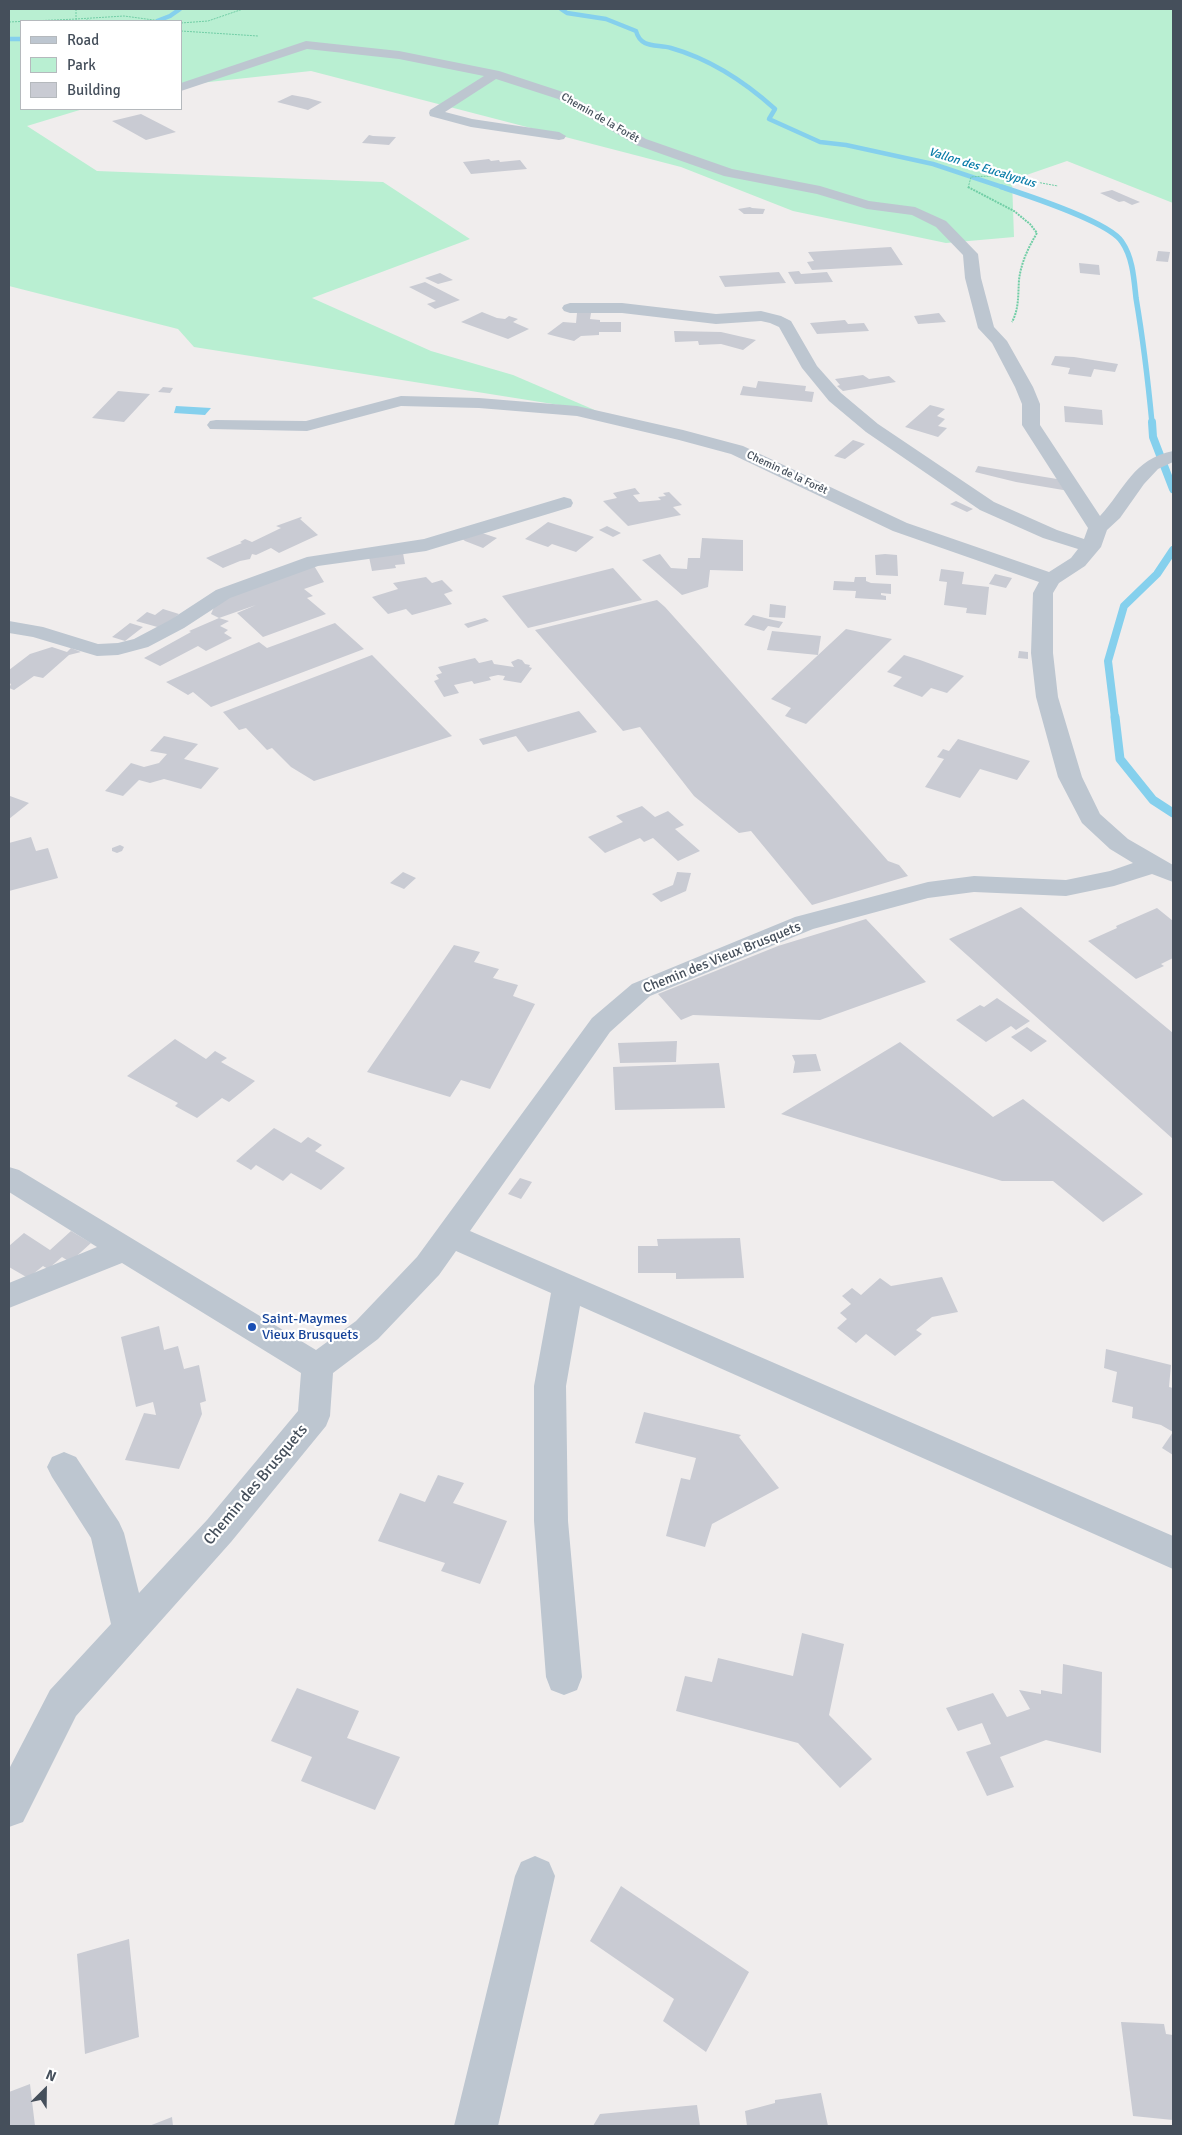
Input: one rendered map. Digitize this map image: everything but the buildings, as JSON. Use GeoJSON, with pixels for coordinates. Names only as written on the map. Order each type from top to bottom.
{"type":"FeatureCollection","features":[{"type":"Feature","properties":{"kind":"street","name":"Chemin de la Forêt"},"geometry":{"type":"LineString","coordinates":[[182,87],[306,45],[389,54],[495,74],[562,96],[641,142],[729,173],[820,190],[867,205],[915,211],[941,224],[970,254],[973,278],[986,328],[999,341],[1024,387],[1031,404],[1031,425],[1095,537]]}},
{"type":"Feature","properties":{"kind":"street"},"geometry":{"type":"LineString","coordinates":[[495,74],[435,113],[471,123],[559,136]]}},
{"type":"Feature","properties":{"kind":"street"},"geometry":{"type":"LineString","coordinates":[[570,308],[622,308],[716,319],[761,316],[775,319],[785,324],[810,368],[835,397],[872,428],[987,506],[1050,534],[1095,537]]}},
{"type":"Feature","properties":{"kind":"street","name":"Chemin de la Forêt"},"geometry":{"type":"LineString","coordinates":[[216,424],[308,426],[335,417],[402,401],[479,403],[577,411],[683,435],[738,450],[900,527],[1051,579]]}},
{"type":"Feature","properties":{"kind":"street"},"geometry":{"type":"LineString","coordinates":[[1163,870],[1119,844],[1090,818],[1070,777],[1047,697],[1042,653],[1043,593],[1051,579],[1078,562],[1136,480],[1152,464],[1173,456]]}},
{"type":"Feature","properties":{"kind":"street"},"geometry":{"type":"LineString","coordinates":[[9,627],[36,631],[97,650],[118,649],[141,643],[176,624],[223,594],[314,561],[426,545],[564,503]]}},
{"type":"Feature","properties":{"kind":"street","name":"Chemin des Vieux Brusquets"},"geometry":{"type":"LineString","coordinates":[[317,1367],[367,1330],[428,1266],[601,1025],[640,990],[804,924],[928,890],[974,884],[1066,888],[1163,870]]}},
{"type":"Feature","properties":{"kind":"street"},"geometry":{"type":"LineString","coordinates":[[9,1178],[317,1367]]}},
{"type":"Feature","properties":{"kind":"street"},"geometry":{"type":"LineString","coordinates":[[450,1235],[1173,1553]]}},
{"type":"Feature","properties":{"kind":"street"},"geometry":{"type":"LineString","coordinates":[[9,1296],[124,1249]]}},
{"type":"Feature","properties":{"kind":"street"},"geometry":{"type":"LineString","coordinates":[[564,1677],[551,1521],[550,1386],[568,1286]]}},
{"type":"Feature","properties":{"kind":"street","name":"Chemin des Brusquets"},"geometry":{"type":"LineString","coordinates":[[9,1808],[63,1702],[219,1532],[314,1416],[317,1367]]}},
{"type":"Feature","properties":{"kind":"street"},"geometry":{"type":"LineString","coordinates":[[64,1467],[107,1533],[130,1628]]}},
{"type":"Feature","properties":{"kind":"street"},"geometry":{"type":"LineString","coordinates":[[476,2126],[535,1876]]}},
{"type":"Feature","properties":{"kind":"path"},"geometry":{"type":"LineString","coordinates":[[76,9],[76,19]]}},
{"type":"Feature","properties":{"kind":"path"},"geometry":{"type":"LineString","coordinates":[[182,23],[208,21],[243,9]]}},
{"type":"Feature","properties":{"kind":"path"},"geometry":{"type":"LineString","coordinates":[[54,20],[124,16],[154,20]]}},
{"type":"Feature","properties":{"kind":"path"},"geometry":{"type":"LineString","coordinates":[[76,19],[86,20]]}},
{"type":"Feature","properties":{"kind":"path"},"geometry":{"type":"LineString","coordinates":[[182,31],[229,33],[306,45]]}},
{"type":"Feature","properties":{"kind":"path"},"geometry":{"type":"LineString","coordinates":[[999,341],[1017,316],[1019,278],[1025,252],[1037,233],[1029,220],[1010,207],[984,197],[968,188],[968,180],[977,176],[1003,177],[1058,186]]}},
{"type":"Feature","properties":{"kind":"green space"},"geometry":{"type":"Polygon","coordinates":[[[9,9],[1173,9],[1173,203],[1067,161],[1012,180],[1014,237],[946,243],[793,211],[681,167],[311,71],[182,85],[182,20],[20,20],[20,110],[80,110],[27,126],[97,171],[383,182],[470,239],[312,298],[431,351],[513,375],[597,411],[194,347],[178,329],[9,286],[9,9]]]}},
{"type":"Feature","properties":{"kind":"water"},"geometry":{"type":"Polygon","coordinates":[[[176,406],[211,408],[205,415],[174,413],[176,406]]]}},
{"type":"Feature","properties":{"kind":"waterway","name":"Vallon des Eucalyptus"},"geometry":{"type":"LineString","coordinates":[[160,20],[180,9]]}},
{"type":"Feature","properties":{"kind":"waterway","name":"Vallon des Eucalyptus"},"geometry":{"type":"LineString","coordinates":[[561,9],[567,13],[606,19],[636,31],[638,37],[645,43],[671,48],[713,65],[752,90],[775,109],[769,119],[820,142],[846,145],[933,164],[1002,187]]}},
{"type":"Feature","properties":{"kind":"waterway","name":"Vallon des Eucalyptus"},"geometry":{"type":"LineString","coordinates":[[9,39],[20,39]]}},
{"type":"Feature","properties":{"kind":"waterway","name":"Vallon des Eucalyptus"},"geometry":{"type":"LineString","coordinates":[[1002,187],[1102,226],[1114,234],[1126,248],[1134,277],[1152,423]]}},
{"type":"Feature","properties":{"kind":"waterway","name":"Vallon des Eucalyptus"},"geometry":{"type":"LineString","coordinates":[[1152,422],[1153,437],[1173,489]]}},
{"type":"Feature","properties":{"kind":"waterway","name":"Vallon des Eucalyptus"},"geometry":{"type":"LineString","coordinates":[[1115,718],[1108,661],[1124,606],[1157,574],[1173,550]]}},
{"type":"Feature","properties":{"kind":"waterway","name":"Vallon des Eucalyptus"},"geometry":{"type":"LineString","coordinates":[[1115,717],[1120,759],[1153,800],[1173,813]]}},
{"type":"Feature","properties":{"kind":"place","name":"Saint-Maymes Vieux Brusquets"},"geometry":{"type":"Point","coordinates":[252,1327]}}]}
